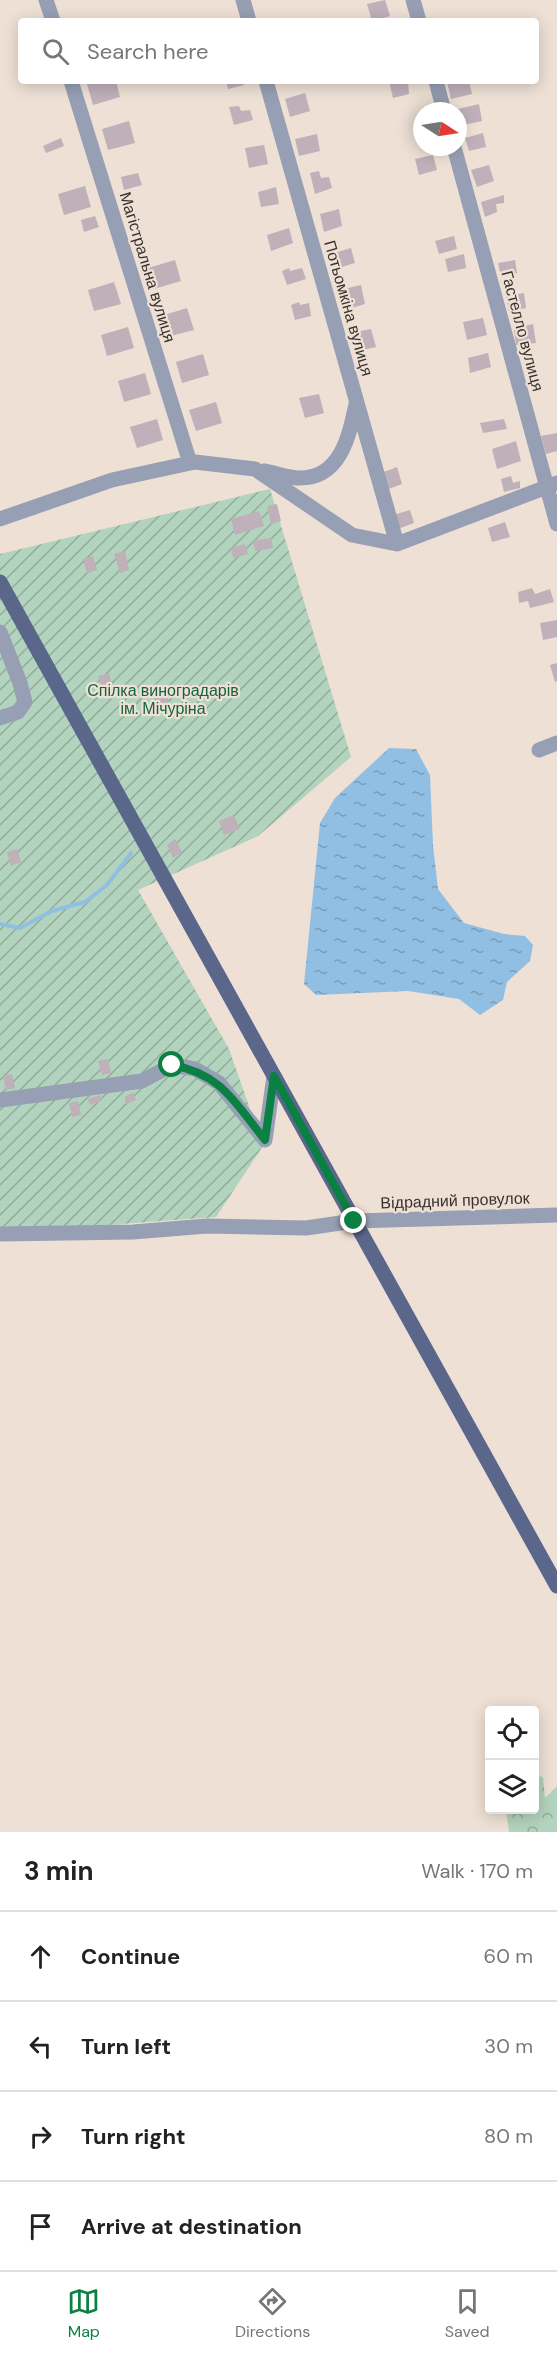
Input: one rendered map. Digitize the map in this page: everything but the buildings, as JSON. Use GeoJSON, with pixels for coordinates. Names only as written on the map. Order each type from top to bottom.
{"type":"FeatureCollection","features":[{"type":"Feature","properties":{"kind":"main road"},"geometry":{"type":"LineString","coordinates":[[0,582],[557,1586]]}},
{"type":"Feature","properties":{"kind":"street"},"geometry":{"type":"LineString","coordinates":[[46,0],[51,18]]}},
{"type":"Feature","properties":{"kind":"street"},"geometry":{"type":"LineString","coordinates":[[243,0],[248,18]]}},
{"type":"Feature","properties":{"kind":"street"},"geometry":{"type":"LineString","coordinates":[[413,0],[418,18]]}},
{"type":"Feature","properties":{"kind":"street","name":"Магістральна вулиця"},"geometry":{"type":"LineString","coordinates":[[72,84],[190,463]]}},
{"type":"Feature","properties":{"kind":"street","name":"Потьомкіна вулиця"},"geometry":{"type":"LineString","coordinates":[[267,84],[397,544]]}},
{"type":"Feature","properties":{"kind":"street"},"geometry":{"type":"LineString","coordinates":[[437,84],[442,102]]}},
{"type":"Feature","properties":{"kind":"street","name":"Гастелло вулиця"},"geometry":{"type":"LineString","coordinates":[[457,156],[552,485],[557,524]]}},
{"type":"Feature","properties":{"kind":"street"},"geometry":{"type":"LineString","coordinates":[[0,519],[112,480],[190,463],[255,469],[299,478],[327,470],[347,445],[356,401]]}},
{"type":"Feature","properties":{"kind":"street"},"geometry":{"type":"LineString","coordinates":[[255,469],[352,535],[397,544],[552,485]]}},
{"type":"Feature","properties":{"kind":"street"},"geometry":{"type":"LineString","coordinates":[[0,632],[21,683],[24,702],[18,712],[0,718]]}},
{"type":"Feature","properties":{"kind":"street"},"geometry":{"type":"LineString","coordinates":[[539,750],[557,742]]}},
{"type":"Feature","properties":{"kind":"street"},"geometry":{"type":"LineString","coordinates":[[0,1100],[142,1081],[172,1065],[195,1069],[219,1083],[265,1140],[274,1076]]}},
{"type":"Feature","properties":{"kind":"street","name":"Відрадний провулок"},"geometry":{"type":"LineString","coordinates":[[0,1234],[133,1232],[207,1226],[306,1228],[354,1221],[557,1215]]}},
{"type":"Feature","properties":{"kind":"green space","name":"Спілка виноградарів ім. Мічуріна"},"geometry":{"type":"Polygon","coordinates":[[[270,489],[351,757],[258,836],[138,890],[229,1049],[263,1146],[216,1217],[0,1233],[0,554],[270,489]]]}},
{"type":"Feature","properties":{"kind":"green space"},"geometry":{"type":"Polygon","coordinates":[[[539,1776],[543,1777],[545,1798],[557,1786],[557,1832],[509,1832],[507,1814],[539,1814],[539,1776]]]}},
{"type":"Feature","properties":{"kind":"water"},"geometry":{"type":"Polygon","coordinates":[[[389,748],[416,749],[430,775],[433,845],[438,889],[464,923],[504,934],[525,936],[533,945],[530,961],[507,982],[503,1000],[480,1015],[459,999],[408,991],[316,995],[304,984],[320,823],[335,798],[389,748]]]}},
{"type":"Feature","properties":{"kind":"waterway"},"geometry":{"type":"LineString","coordinates":[[0,924],[20,928],[52,911],[85,902],[107,885],[131,853]]}},
{"type":"Feature","properties":{"kind":"route"},"geometry":{"type":"LineString","coordinates":[[172,1065],[195,1069],[219,1083],[265,1140],[274,1076],[354,1221]]}}]}
